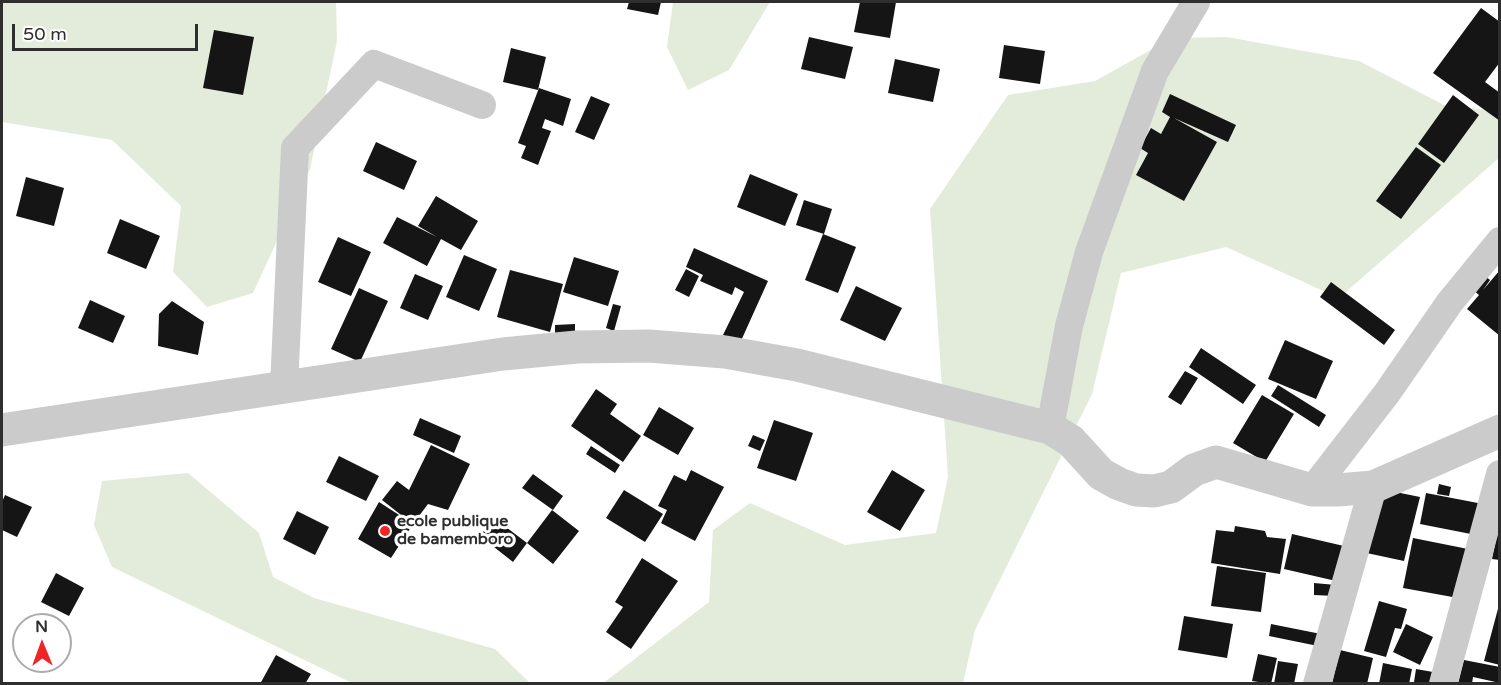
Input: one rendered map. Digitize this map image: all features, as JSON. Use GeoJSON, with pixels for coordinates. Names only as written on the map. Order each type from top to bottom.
{"type":"FeatureCollection","features":[{"type":"Feature","properties":{"kind":"street"},"geometry":{"type":"LineString","coordinates":[[1050,428],[1069,326],[1093,241],[1155,71],[1196,2]]}},
{"type":"Feature","properties":{"kind":"street"},"geometry":{"type":"LineString","coordinates":[[284,387],[295,148],[374,64],[482,105]]}},
{"type":"Feature","properties":{"kind":"street"},"geometry":{"type":"LineString","coordinates":[[1312,490],[1387,393],[1450,302],[1500,241]]}},
{"type":"Feature","properties":{"kind":"street"},"geometry":{"type":"LineString","coordinates":[[2,430],[503,354],[577,347],[649,346],[725,352],[797,365],[1050,428],[1071,441],[1101,474],[1136,490],[1154,491],[1171,487],[1194,470],[1216,462],[1312,490],[1373,487],[1500,431]]}},
{"type":"Feature","properties":{"kind":"street"},"geometry":{"type":"LineString","coordinates":[[1443,684],[1500,474]]}},
{"type":"Feature","properties":{"kind":"street"},"geometry":{"type":"LineString","coordinates":[[1317,684],[1373,487]]}},
{"type":"Feature","properties":{"kind":"green space"},"geometry":{"type":"Polygon","coordinates":[[[2,2],[336,2],[337,41],[310,169],[253,293],[207,307],[173,272],[181,206],[112,140],[2,122],[2,2]]]}},
{"type":"Feature","properties":{"kind":"green space"},"geometry":{"type":"Polygon","coordinates":[[[673,2],[770,2],[729,70],[688,90],[667,47],[673,2]]]}},
{"type":"Feature","properties":{"kind":"green space"},"geometry":{"type":"Polygon","coordinates":[[[1227,37],[1359,61],[1444,105],[1486,110],[1499,92],[1499,158],[1339,298],[1226,247],[1121,273],[1092,394],[975,630],[963,683],[602,684],[709,602],[713,530],[750,503],[845,545],[936,533],[948,477],[930,209],[1008,95],[1095,81],[1172,38],[1227,37]]]}},
{"type":"Feature","properties":{"kind":"green space"},"geometry":{"type":"Polygon","coordinates":[[[188,473],[259,533],[273,577],[314,598],[495,649],[530,683],[352,683],[112,567],[94,525],[102,481],[188,473]]]}},
{"type":"Feature","properties":{"kind":"building"},"geometry":{"type":"Polygon","coordinates":[[[629,2],[661,2],[658,15],[627,9],[629,2]]]}},
{"type":"Feature","properties":{"kind":"building"},"geometry":{"type":"Polygon","coordinates":[[[860,2],[896,2],[890,38],[854,32],[860,2]]]}},
{"type":"Feature","properties":{"kind":"building"},"geometry":{"type":"Polygon","coordinates":[[[1481,8],[1500,22],[1500,62],[1485,82],[1500,93],[1500,121],[1433,73],[1481,8]]]}},
{"type":"Feature","properties":{"kind":"building"},"geometry":{"type":"Polygon","coordinates":[[[214,30],[254,37],[243,95],[203,88],[214,30]]]}},
{"type":"Feature","properties":{"kind":"building"},"geometry":{"type":"Polygon","coordinates":[[[809,37],[853,47],[845,79],[801,69],[809,37]]]}},
{"type":"Feature","properties":{"kind":"building"},"geometry":{"type":"Polygon","coordinates":[[[1004,45],[1045,51],[1040,84],[999,78],[1004,45]]]}},
{"type":"Feature","properties":{"kind":"building"},"geometry":{"type":"Polygon","coordinates":[[[511,48],[546,57],[538,90],[503,82],[511,48]]]}},
{"type":"Feature","properties":{"kind":"building"},"geometry":{"type":"Polygon","coordinates":[[[895,59],[940,69],[933,102],[888,93],[895,59]]]}},
{"type":"Feature","properties":{"kind":"building"},"geometry":{"type":"Polygon","coordinates":[[[539,88],[571,99],[563,126],[545,119],[542,128],[551,131],[538,165],[521,158],[526,146],[518,143],[539,88]]]}},
{"type":"Feature","properties":{"kind":"building"},"geometry":{"type":"Polygon","coordinates":[[[1170,94],[1236,125],[1228,142],[1174,118],[1217,142],[1184,201],[1136,175],[1148,153],[1140,148],[1151,128],[1161,134],[1170,117],[1162,112],[1170,94]]]}},
{"type":"Feature","properties":{"kind":"building"},"geometry":{"type":"Polygon","coordinates":[[[1453,95],[1479,115],[1444,163],[1418,144],[1453,95]]]}},
{"type":"Feature","properties":{"kind":"building"},"geometry":{"type":"Polygon","coordinates":[[[591,96],[610,104],[594,140],[575,132],[591,96]]]}},
{"type":"Feature","properties":{"kind":"building"},"geometry":{"type":"Polygon","coordinates":[[[376,142],[417,161],[404,190],[363,171],[376,142]]]}},
{"type":"Feature","properties":{"kind":"building"},"geometry":{"type":"Polygon","coordinates":[[[1416,147],[1441,165],[1401,219],[1376,201],[1416,147]]]}},
{"type":"Feature","properties":{"kind":"building"},"geometry":{"type":"Polygon","coordinates":[[[750,174],[798,194],[785,226],[737,207],[750,174]]]}},
{"type":"Feature","properties":{"kind":"building"},"geometry":{"type":"Polygon","coordinates":[[[26,177],[64,188],[54,226],[16,216],[26,177]]]}},
{"type":"Feature","properties":{"kind":"building"},"geometry":{"type":"Polygon","coordinates":[[[436,196],[478,221],[461,250],[441,239],[427,266],[383,243],[397,217],[437,237],[418,226],[436,196]]]}},
{"type":"Feature","properties":{"kind":"building"},"geometry":{"type":"Polygon","coordinates":[[[804,200],[832,209],[824,234],[796,225],[804,200]]]}},
{"type":"Feature","properties":{"kind":"building"},"geometry":{"type":"Polygon","coordinates":[[[120,219],[160,236],[146,269],[107,253],[120,219]]]}},
{"type":"Feature","properties":{"kind":"building"},"geometry":{"type":"Polygon","coordinates":[[[823,234],[856,247],[838,293],[805,280],[823,234]]]}},
{"type":"Feature","properties":{"kind":"building"},"geometry":{"type":"Polygon","coordinates":[[[338,237],[371,252],[351,296],[318,282],[338,237]]]}},
{"type":"Feature","properties":{"kind":"building"},"geometry":{"type":"Polygon","coordinates":[[[694,248],[768,281],[740,343],[723,335],[744,292],[735,287],[732,295],[700,281],[703,275],[686,267],[694,248]]]}},
{"type":"Feature","properties":{"kind":"building"},"geometry":{"type":"Polygon","coordinates":[[[464,255],[497,269],[479,311],[446,297],[464,255]]]}},
{"type":"Feature","properties":{"kind":"building"},"geometry":{"type":"Polygon","coordinates":[[[574,257],[619,271],[608,306],[563,292],[574,257]]]}},
{"type":"Feature","properties":{"kind":"building"},"geometry":{"type":"Polygon","coordinates":[[[686,269],[699,276],[689,297],[675,290],[686,269]]]}},
{"type":"Feature","properties":{"kind":"building"},"geometry":{"type":"Polygon","coordinates":[[[510,270],[563,284],[550,332],[497,317],[510,270]]]}},
{"type":"Feature","properties":{"kind":"building"},"geometry":{"type":"Polygon","coordinates":[[[1478,270],[1490,280],[1483,290],[1500,270],[1500,336],[1467,309],[1479,295],[1466,284],[1478,270]]]}},
{"type":"Feature","properties":{"kind":"building"},"geometry":{"type":"Polygon","coordinates":[[[415,274],[443,286],[428,320],[400,308],[415,274]]]}},
{"type":"Feature","properties":{"kind":"building"},"geometry":{"type":"Polygon","coordinates":[[[1331,282],[1395,330],[1384,345],[1320,297],[1331,282]]]}},
{"type":"Feature","properties":{"kind":"building"},"geometry":{"type":"Polygon","coordinates":[[[856,286],[902,308],[885,341],[840,320],[856,286]]]}},
{"type":"Feature","properties":{"kind":"building"},"geometry":{"type":"Polygon","coordinates":[[[359,288],[388,301],[360,362],[331,349],[359,288]]]}},
{"type":"Feature","properties":{"kind":"building"},"geometry":{"type":"Polygon","coordinates":[[[90,300],[125,316],[113,343],[78,328],[90,300]]]}},
{"type":"Feature","properties":{"kind":"building"},"geometry":{"type":"Polygon","coordinates":[[[172,301],[204,322],[198,355],[158,346],[159,314],[172,301]]]}},
{"type":"Feature","properties":{"kind":"building"},"geometry":{"type":"Polygon","coordinates":[[[613,304],[621,306],[614,331],[606,328],[613,304]]]}},
{"type":"Feature","properties":{"kind":"building"},"geometry":{"type":"Polygon","coordinates":[[[575,324],[575,337],[555,337],[555,325],[575,324]]]}},
{"type":"Feature","properties":{"kind":"building"},"geometry":{"type":"Polygon","coordinates":[[[1285,340],[1333,361],[1316,399],[1268,379],[1285,340]]]}},
{"type":"Feature","properties":{"kind":"building"},"geometry":{"type":"Polygon","coordinates":[[[1201,348],[1256,385],[1243,404],[1189,367],[1201,348]]]}},
{"type":"Feature","properties":{"kind":"building"},"geometry":{"type":"Polygon","coordinates":[[[1185,371],[1198,378],[1181,405],[1168,397],[1185,371]]]}},
{"type":"Feature","properties":{"kind":"building"},"geometry":{"type":"Polygon","coordinates":[[[1278,385],[1326,415],[1319,427],[1271,396],[1278,385]]]}},
{"type":"Feature","properties":{"kind":"building"},"geometry":{"type":"Polygon","coordinates":[[[596,389],[617,404],[610,414],[641,436],[623,462],[571,426],[596,389]]]}},
{"type":"Feature","properties":{"kind":"building"},"geometry":{"type":"Polygon","coordinates":[[[1262,395],[1294,414],[1265,462],[1233,443],[1262,395]]]}},
{"type":"Feature","properties":{"kind":"building"},"geometry":{"type":"Polygon","coordinates":[[[659,407],[694,428],[678,455],[643,435],[659,407]]]}},
{"type":"Feature","properties":{"kind":"building"},"geometry":{"type":"Polygon","coordinates":[[[420,418],[461,436],[454,453],[413,435],[420,418]]]}},
{"type":"Feature","properties":{"kind":"building"},"geometry":{"type":"Polygon","coordinates":[[[774,420],[813,433],[796,481],[757,468],[774,420]]]}},
{"type":"Feature","properties":{"kind":"building"},"geometry":{"type":"Polygon","coordinates":[[[753,435],[765,440],[760,451],[748,446],[753,435]]]}},
{"type":"Feature","properties":{"kind":"building"},"geometry":{"type":"Polygon","coordinates":[[[431,445],[470,464],[448,510],[428,504],[391,558],[358,539],[379,502],[410,522],[382,500],[397,481],[409,490],[431,445]]]}},
{"type":"Feature","properties":{"kind":"building"},"geometry":{"type":"Polygon","coordinates":[[[591,446],[620,465],[615,473],[586,454],[591,446]]]}},
{"type":"Feature","properties":{"kind":"building","name":"ecole publique de bamemboro"},"geometry":{"type":"Polygon","coordinates":[[[339,456],[379,476],[366,501],[326,482],[339,456]]]}},
{"type":"Feature","properties":{"kind":"building"},"geometry":{"type":"Polygon","coordinates":[[[691,470],[724,487],[695,541],[661,523],[667,510],[658,506],[674,475],[686,481],[691,470]]]}},
{"type":"Feature","properties":{"kind":"building"},"geometry":{"type":"Polygon","coordinates":[[[892,470],[925,490],[900,531],[867,512],[892,470]]]}},
{"type":"Feature","properties":{"kind":"building"},"geometry":{"type":"Polygon","coordinates":[[[533,474],[563,496],[553,510],[522,488],[533,474]]]}},
{"type":"Feature","properties":{"kind":"building"},"geometry":{"type":"Polygon","coordinates":[[[1439,484],[1451,487],[1449,496],[1437,494],[1439,484]]]}},
{"type":"Feature","properties":{"kind":"building"},"geometry":{"type":"Polygon","coordinates":[[[1376,488],[1420,497],[1404,561],[1362,552],[1376,488]]]}},
{"type":"Feature","properties":{"kind":"building"},"geometry":{"type":"Polygon","coordinates":[[[624,490],[663,514],[645,542],[606,518],[624,490]]]}},
{"type":"Feature","properties":{"kind":"building"},"geometry":{"type":"Polygon","coordinates":[[[1426,493],[1483,504],[1476,535],[1420,524],[1426,493]]]}},
{"type":"Feature","properties":{"kind":"building"},"geometry":{"type":"Polygon","coordinates":[[[5,495],[32,507],[17,537],[2,530],[2,502],[5,495]]]}},
{"type":"Feature","properties":{"kind":"building"},"geometry":{"type":"Polygon","coordinates":[[[552,510],[579,531],[553,564],[527,543],[552,510]]]}},
{"type":"Feature","properties":{"kind":"building"},"geometry":{"type":"Polygon","coordinates":[[[297,511],[329,527],[315,555],[283,539],[297,511]]]}},
{"type":"Feature","properties":{"kind":"building"},"geometry":{"type":"Polygon","coordinates":[[[494,518],[527,543],[513,562],[480,536],[494,518]]]}},
{"type":"Feature","properties":{"kind":"building"},"geometry":{"type":"Polygon","coordinates":[[[1235,526],[1265,531],[1267,537],[1286,539],[1280,574],[1211,563],[1216,530],[1234,532],[1235,526]]]}},
{"type":"Feature","properties":{"kind":"building"},"geometry":{"type":"Polygon","coordinates":[[[1292,534],[1344,546],[1336,581],[1284,569],[1292,534]]]}},
{"type":"Feature","properties":{"kind":"building"},"geometry":{"type":"Polygon","coordinates":[[[1497,535],[1500,535],[1500,560],[1492,559],[1497,535]]]}},
{"type":"Feature","properties":{"kind":"building"},"geometry":{"type":"Polygon","coordinates":[[[1413,538],[1468,549],[1458,598],[1403,588],[1413,538]]]}},
{"type":"Feature","properties":{"kind":"building"},"geometry":{"type":"Polygon","coordinates":[[[642,558],[678,581],[631,649],[606,632],[623,607],[615,602],[642,558]]]}},
{"type":"Feature","properties":{"kind":"building"},"geometry":{"type":"Polygon","coordinates":[[[1217,566],[1266,573],[1261,612],[1211,606],[1217,566]]]}},
{"type":"Feature","properties":{"kind":"building"},"geometry":{"type":"Polygon","coordinates":[[[56,573],[84,588],[71,613],[63,613],[41,602],[56,573]]]}},
{"type":"Feature","properties":{"kind":"building"},"geometry":{"type":"Polygon","coordinates":[[[1314,583],[1336,585],[1335,596],[1314,595],[1314,583]]]}},
{"type":"Feature","properties":{"kind":"building"},"geometry":{"type":"Polygon","coordinates":[[[1379,601],[1407,609],[1401,629],[1395,628],[1386,657],[1364,651],[1379,601]]]}},
{"type":"Feature","properties":{"kind":"building"},"geometry":{"type":"Polygon","coordinates":[[[1500,605],[1500,665],[1484,661],[1500,605]]]}},
{"type":"Feature","properties":{"kind":"building"},"geometry":{"type":"Polygon","coordinates":[[[1184,616],[1233,624],[1227,658],[1178,650],[1184,616]]]}},
{"type":"Feature","properties":{"kind":"building"},"geometry":{"type":"Polygon","coordinates":[[[1271,624],[1321,634],[1318,646],[1269,636],[1271,624]]]}},
{"type":"Feature","properties":{"kind":"building"},"geometry":{"type":"Polygon","coordinates":[[[1406,624],[1433,637],[1420,665],[1393,652],[1406,624]]]}},
{"type":"Feature","properties":{"kind":"building"},"geometry":{"type":"Polygon","coordinates":[[[1340,650],[1373,658],[1367,684],[1332,684],[1340,650]]]}},
{"type":"Feature","properties":{"kind":"building"},"geometry":{"type":"Polygon","coordinates":[[[1258,654],[1277,658],[1271,684],[1252,681],[1258,654]]]}},
{"type":"Feature","properties":{"kind":"building"},"geometry":{"type":"Polygon","coordinates":[[[276,655],[311,674],[305,684],[260,684],[276,655]]]}},
{"type":"Feature","properties":{"kind":"building"},"geometry":{"type":"Polygon","coordinates":[[[1464,660],[1500,667],[1500,683],[1473,677],[1472,684],[1458,684],[1464,660]]]}},
{"type":"Feature","properties":{"kind":"building"},"geometry":{"type":"Polygon","coordinates":[[[1278,661],[1298,664],[1294,684],[1274,684],[1278,661]]]}},
{"type":"Feature","properties":{"kind":"building"},"geometry":{"type":"Polygon","coordinates":[[[1383,663],[1412,669],[1409,684],[1379,684],[1383,663]]]}},
{"type":"Feature","properties":{"kind":"building"},"geometry":{"type":"Polygon","coordinates":[[[1416,669],[1433,672],[1431,684],[1414,682],[1416,669]]]}},
{"type":"Feature","properties":{"kind":"place","name":"ecole publique de bamemboro"},"geometry":{"type":"Point","coordinates":[385,531]}}]}
